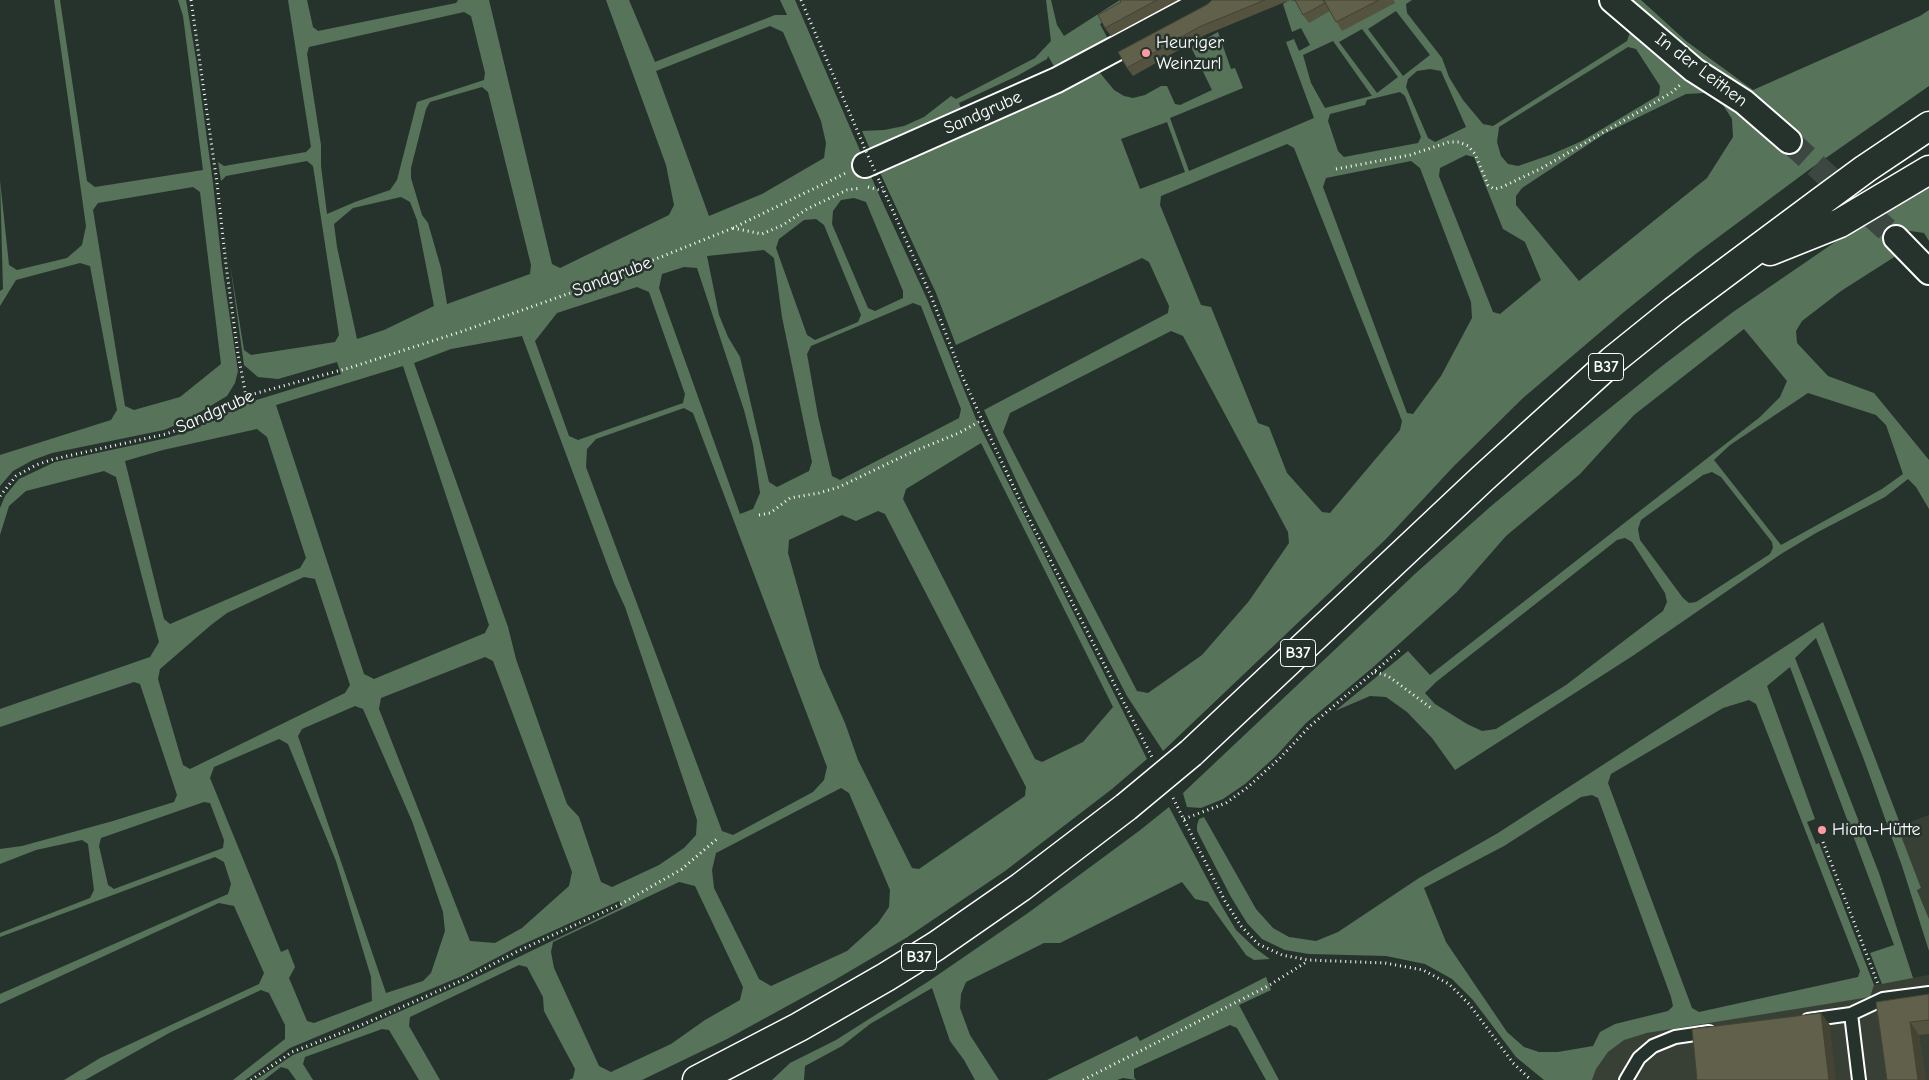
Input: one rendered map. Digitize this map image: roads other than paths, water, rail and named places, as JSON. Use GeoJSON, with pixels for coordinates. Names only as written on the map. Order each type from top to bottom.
{"type":"FeatureCollection","features":[{"type":"Feature","properties":{"kind":"main road","name":"B37"},"geometry":{"type":"LineString","coordinates":[[697,1080],[799,1028],[886,978],[1029,882],[1126,808],[1192,753],[1612,361],[1736,264],[1865,169],[1929,126]]}},
{"type":"Feature","properties":{"kind":"main road"},"geometry":{"type":"LineString","coordinates":[[1736,264],[1840,223],[1929,170]]}},
{"type":"Feature","properties":{"kind":"street","name":"Sandgrube"},"geometry":{"type":"LineString","coordinates":[[869,164],[1057,80],[1207,0]]}},
{"type":"Feature","properties":{"kind":"street","name":"In der Leithen"},"geometry":{"type":"LineString","coordinates":[[1612,0],[1694,70],[1744,102],[1789,141]]}},
{"type":"Feature","properties":{"kind":"street"},"geometry":{"type":"LineString","coordinates":[[1896,238],[1929,272]]}},
{"type":"Feature","properties":{"kind":"lane"},"geometry":{"type":"LineString","coordinates":[[1792,1022],[1851,1014],[1883,999],[1929,993]]}},
{"type":"Feature","properties":{"kind":"lane"},"geometry":{"type":"LineString","coordinates":[[1851,1014],[1859,1080]]}},
{"type":"Feature","properties":{"kind":"lane"},"geometry":{"type":"LineString","coordinates":[[1626,1080],[1639,1058],[1653,1046],[1675,1037],[1724,1031]]}},
{"type":"Feature","properties":{"kind":"tunnel"},"geometry":{"type":"LineString","coordinates":[[1789,141],[1896,238]]}},
{"type":"Feature","properties":{"kind":"place","name":"Heuriger Weinzurl"},"geometry":{"type":"Point","coordinates":[1146,53]}},
{"type":"Feature","properties":{"kind":"place","name":"Hiata-Hütte"},"geometry":{"type":"Point","coordinates":[1822,830]}}]}
